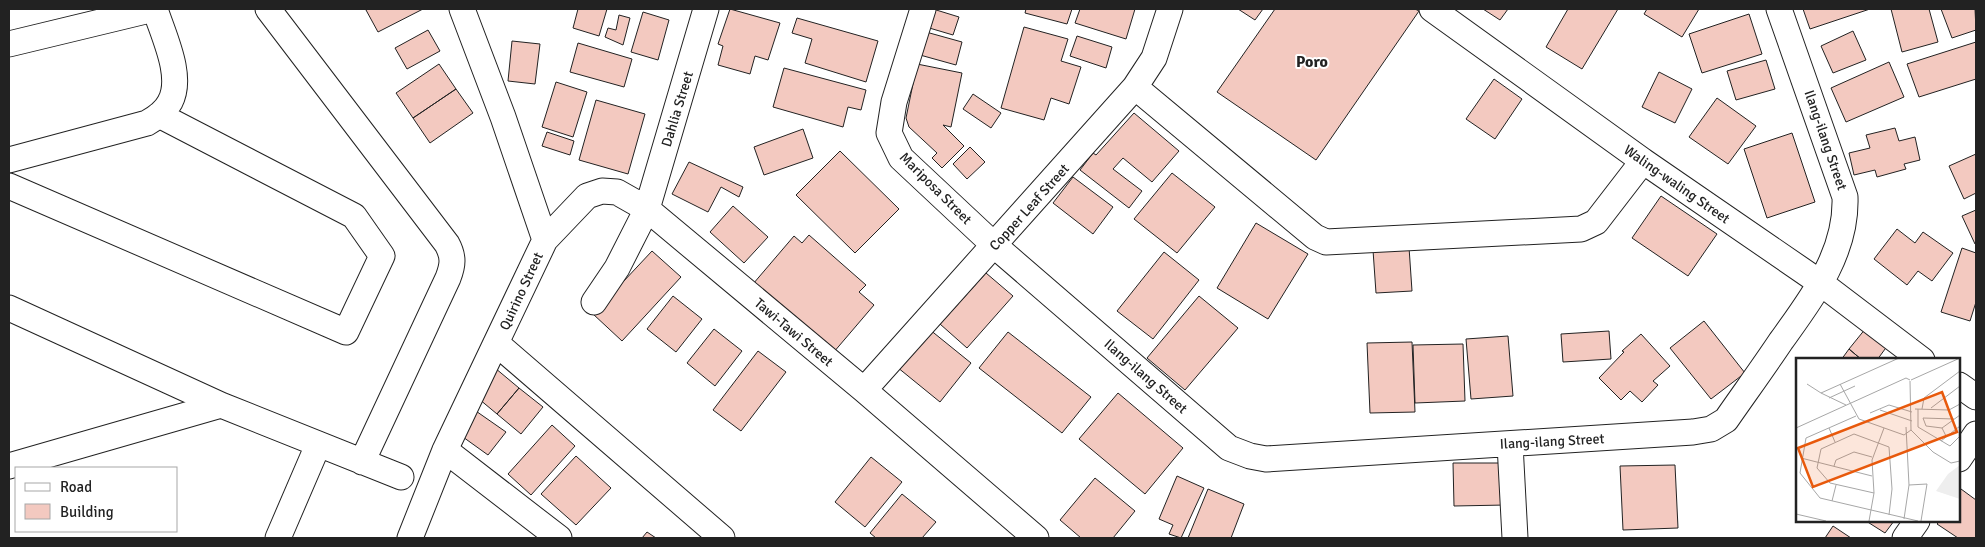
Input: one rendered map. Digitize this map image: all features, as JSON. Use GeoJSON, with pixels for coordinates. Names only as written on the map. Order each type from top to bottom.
{"type":"FeatureCollection","features":[{"type":"Feature","properties":{"kind":"street"},"geometry":{"type":"LineString","coordinates":[[9,44],[154,9],[171,62],[175,86],[170,103],[159,115],[147,123],[9,160]]}},
{"type":"Feature","properties":{"kind":"street"},"geometry":{"type":"LineString","coordinates":[[268,9],[447,244],[452,254],[452,266],[448,278],[362,462]]}},
{"type":"Feature","properties":{"kind":"street","name":"Quirino Street"},"geometry":{"type":"LineString","coordinates":[[410,538],[445,450],[545,240],[503,118],[462,9]]}},
{"type":"Feature","properties":{"kind":"street","name":"Dahlia Street"},"geometry":{"type":"LineString","coordinates":[[594,302],[617,268],[647,209],[706,9]]}},
{"type":"Feature","properties":{"kind":"street","name":"Mariposa Street"},"geometry":{"type":"LineString","coordinates":[[922,9],[894,102],[889,133],[901,158],[994,246]]}},
{"type":"Feature","properties":{"kind":"street","name":"Copper Leaf Street"},"geometry":{"type":"LineString","coordinates":[[864,390],[1135,87],[1154,58],[1170,9]]}},
{"type":"Feature","properties":{"kind":"street","name":"Waling-waling Street"},"geometry":{"type":"LineString","coordinates":[[1432,9],[1643,161],[1822,284],[1919,358]]}},
{"type":"Feature","properties":{"kind":"street","name":"Ilang-ilang Street"},"geometry":{"type":"LineString","coordinates":[[994,246],[1229,448],[1250,456],[1266,458],[1510,444],[1693,432],[1711,429],[1726,420],[1822,284],[1842,235],[1846,217],[1845,196],[1779,9]]}},
{"type":"Feature","properties":{"kind":"street"},"geometry":{"type":"LineString","coordinates":[[1135,87],[1315,238],[1326,242],[1581,229],[1596,222],[1643,161]]}},
{"type":"Feature","properties":{"kind":"street"},"geometry":{"type":"LineString","coordinates":[[9,186],[346,332],[382,256],[354,216],[159,115]]}},
{"type":"Feature","properties":{"kind":"street","name":"Tawi-Tawi Street"},"geometry":{"type":"LineString","coordinates":[[545,240],[587,196],[602,191],[616,192],[647,209],[864,390],[1036,538]]}},
{"type":"Feature","properties":{"kind":"street"},"geometry":{"type":"LineString","coordinates":[[9,308],[221,405],[402,478]]}},
{"type":"Feature","properties":{"kind":"street"},"geometry":{"type":"LineString","coordinates":[[496,343],[722,538]]}},
{"type":"Feature","properties":{"kind":"street"},"geometry":{"type":"LineString","coordinates":[[1960,387],[1976,397]]}},
{"type":"Feature","properties":{"kind":"street"},"geometry":{"type":"LineString","coordinates":[[9,466],[221,405]]}},
{"type":"Feature","properties":{"kind":"street"},"geometry":{"type":"LineString","coordinates":[[1960,458],[1976,434]]}},
{"type":"Feature","properties":{"kind":"street"},"geometry":{"type":"LineString","coordinates":[[1510,444],[1515,538]]}},
{"type":"Feature","properties":{"kind":"street"},"geometry":{"type":"LineString","coordinates":[[278,538],[318,445]]}},
{"type":"Feature","properties":{"kind":"street"},"geometry":{"type":"LineString","coordinates":[[445,450],[559,538]]}},
{"type":"Feature","properties":{"kind":"street"},"geometry":{"type":"LineString","coordinates":[[1904,538],[1916,522]]}},
{"type":"Feature","properties":{"kind":"building"},"geometry":{"type":"Polygon","coordinates":[[[423,9],[378,32],[366,10],[423,9]]]}},
{"type":"Feature","properties":{"kind":"building"},"geometry":{"type":"Polygon","coordinates":[[[578,9],[607,9],[599,36],[573,28],[578,9]]]}},
{"type":"Feature","properties":{"kind":"building"},"geometry":{"type":"Polygon","coordinates":[[[730,9],[780,23],[768,60],[755,56],[750,74],[718,65],[723,46],[718,44],[730,9]]]}},
{"type":"Feature","properties":{"kind":"building"},"geometry":{"type":"Polygon","coordinates":[[[933,9],[959,17],[953,35],[926,27],[933,9]]]}},
{"type":"Feature","properties":{"kind":"building"},"geometry":{"type":"Polygon","coordinates":[[[1026,9],[1072,9],[1067,24],[1025,13],[1026,9]]]}},
{"type":"Feature","properties":{"kind":"building"},"geometry":{"type":"Polygon","coordinates":[[[1080,9],[1135,9],[1126,39],[1075,23],[1080,9]]]}},
{"type":"Feature","properties":{"kind":"building"},"geometry":{"type":"Polygon","coordinates":[[[1238,9],[1263,9],[1255,20],[1238,9]]]}},
{"type":"Feature","properties":{"kind":"building"},"geometry":{"type":"Polygon","coordinates":[[[1275,9],[1415,9],[1419,11],[1316,160],[1217,92],[1275,9]]]}},
{"type":"Feature","properties":{"kind":"building"},"geometry":{"type":"Polygon","coordinates":[[[1483,9],[1508,9],[1500,20],[1483,9]]]}},
{"type":"Feature","properties":{"kind":"building"},"geometry":{"type":"Polygon","coordinates":[[[1568,9],[1618,9],[1582,69],[1546,47],[1568,9]]]}},
{"type":"Feature","properties":{"kind":"building"},"geometry":{"type":"Polygon","coordinates":[[[1647,9],[1699,9],[1682,37],[1644,14],[1647,9]]]}},
{"type":"Feature","properties":{"kind":"building"},"geometry":{"type":"Polygon","coordinates":[[[1803,9],[1870,9],[1810,29],[1803,9]]]}},
{"type":"Feature","properties":{"kind":"building"},"geometry":{"type":"Polygon","coordinates":[[[1891,9],[1929,9],[1938,42],[1902,52],[1891,9]]]}},
{"type":"Feature","properties":{"kind":"building"},"geometry":{"type":"Polygon","coordinates":[[[1941,9],[1975,9],[1976,30],[1952,38],[1941,9]]]}},
{"type":"Feature","properties":{"kind":"building"},"geometry":{"type":"Polygon","coordinates":[[[643,12],[669,20],[658,60],[631,52],[643,12]]]}},
{"type":"Feature","properties":{"kind":"building"},"geometry":{"type":"Polygon","coordinates":[[[1749,14],[1762,54],[1702,73],[1689,34],[1749,14]]]}},
{"type":"Feature","properties":{"kind":"building"},"geometry":{"type":"Polygon","coordinates":[[[619,15],[630,18],[623,45],[605,37],[608,28],[616,30],[619,15]]]}},
{"type":"Feature","properties":{"kind":"building"},"geometry":{"type":"Polygon","coordinates":[[[797,18],[878,41],[866,82],[805,63],[812,39],[792,33],[797,18]]]}},
{"type":"Feature","properties":{"kind":"building"},"geometry":{"type":"Polygon","coordinates":[[[1024,27],[1068,39],[1061,61],[1081,67],[1069,104],[1051,98],[1044,120],[1001,108],[1024,27]]]}},
{"type":"Feature","properties":{"kind":"building"},"geometry":{"type":"Polygon","coordinates":[[[428,30],[440,51],[407,69],[395,48],[428,30]]]}},
{"type":"Feature","properties":{"kind":"building"},"geometry":{"type":"Polygon","coordinates":[[[1853,31],[1866,60],[1833,73],[1821,46],[1853,31]]]}},
{"type":"Feature","properties":{"kind":"building"},"geometry":{"type":"Polygon","coordinates":[[[926,32],[962,42],[956,65],[920,55],[926,32]]]}},
{"type":"Feature","properties":{"kind":"building"},"geometry":{"type":"Polygon","coordinates":[[[1077,36],[1112,47],[1106,68],[1070,56],[1077,36]]]}},
{"type":"Feature","properties":{"kind":"building"},"geometry":{"type":"Polygon","coordinates":[[[512,41],[540,44],[535,84],[508,81],[512,41]]]}},
{"type":"Feature","properties":{"kind":"building"},"geometry":{"type":"Polygon","coordinates":[[[1976,42],[1976,79],[1919,97],[1907,64],[1976,42]]]}},
{"type":"Feature","properties":{"kind":"building"},"geometry":{"type":"Polygon","coordinates":[[[578,43],[632,59],[624,87],[570,72],[578,43]]]}},
{"type":"Feature","properties":{"kind":"building"},"geometry":{"type":"Polygon","coordinates":[[[1766,60],[1775,89],[1736,100],[1727,71],[1766,60]]]}},
{"type":"Feature","properties":{"kind":"building"},"geometry":{"type":"Polygon","coordinates":[[[1889,62],[1904,97],[1846,122],[1831,88],[1889,62]]]}},
{"type":"Feature","properties":{"kind":"building"},"geometry":{"type":"Polygon","coordinates":[[[439,64],[456,89],[413,118],[396,93],[439,64]]]}},
{"type":"Feature","properties":{"kind":"building"},"geometry":{"type":"Polygon","coordinates":[[[917,64],[962,73],[951,127],[943,125],[964,146],[942,168],[932,158],[937,153],[909,127],[906,118],[917,64]]]}},
{"type":"Feature","properties":{"kind":"building"},"geometry":{"type":"Polygon","coordinates":[[[784,68],[866,90],[861,110],[848,107],[843,127],[773,107],[784,68]]]}},
{"type":"Feature","properties":{"kind":"building"},"geometry":{"type":"Polygon","coordinates":[[[1659,72],[1692,89],[1675,123],[1642,107],[1659,72]]]}},
{"type":"Feature","properties":{"kind":"building"},"geometry":{"type":"Polygon","coordinates":[[[1494,79],[1522,99],[1495,139],[1466,119],[1494,79]]]}},
{"type":"Feature","properties":{"kind":"building"},"geometry":{"type":"Polygon","coordinates":[[[556,82],[587,92],[573,137],[542,127],[556,82]]]}},
{"type":"Feature","properties":{"kind":"building"},"geometry":{"type":"Polygon","coordinates":[[[456,89],[473,113],[430,143],[413,118],[456,89]]]}},
{"type":"Feature","properties":{"kind":"building"},"geometry":{"type":"Polygon","coordinates":[[[973,94],[1001,113],[991,128],[963,109],[973,94]]]}},
{"type":"Feature","properties":{"kind":"building"},"geometry":{"type":"Polygon","coordinates":[[[1717,98],[1756,126],[1728,164],[1689,137],[1717,98]]]}},
{"type":"Feature","properties":{"kind":"building"},"geometry":{"type":"Polygon","coordinates":[[[596,100],[645,114],[628,174],[579,160],[596,100]]]}},
{"type":"Feature","properties":{"kind":"building"},"geometry":{"type":"Polygon","coordinates":[[[1134,113],[1179,151],[1152,182],[1123,158],[1113,169],[1142,191],[1129,208],[1080,170],[1093,153],[1096,155],[1134,113]]]}},
{"type":"Feature","properties":{"kind":"building"},"geometry":{"type":"Polygon","coordinates":[[[1895,128],[1899,141],[1915,137],[1920,160],[1904,164],[1906,169],[1877,177],[1875,170],[1854,175],[1849,153],[1870,148],[1866,135],[1895,128]]]}},
{"type":"Feature","properties":{"kind":"building"},"geometry":{"type":"Polygon","coordinates":[[[803,129],[813,158],[764,175],[754,147],[803,129]]]}},
{"type":"Feature","properties":{"kind":"building"},"geometry":{"type":"Polygon","coordinates":[[[547,132],[574,141],[570,155],[542,146],[547,132]]]}},
{"type":"Feature","properties":{"kind":"building"},"geometry":{"type":"Polygon","coordinates":[[[1792,133],[1815,202],[1767,218],[1744,149],[1792,133]]]}},
{"type":"Feature","properties":{"kind":"building"},"geometry":{"type":"Polygon","coordinates":[[[970,147],[985,162],[967,179],[953,164],[970,147]]]}},
{"type":"Feature","properties":{"kind":"building"},"geometry":{"type":"Polygon","coordinates":[[[840,151],[899,209],[855,253],[796,195],[840,151]]]}},
{"type":"Feature","properties":{"kind":"building"},"geometry":{"type":"Polygon","coordinates":[[[1976,154],[1976,193],[1964,199],[1949,166],[1976,154]]]}},
{"type":"Feature","properties":{"kind":"building"},"geometry":{"type":"Polygon","coordinates":[[[689,162],[743,187],[739,197],[721,187],[708,212],[672,194],[689,162]]]}},
{"type":"Feature","properties":{"kind":"building"},"geometry":{"type":"Polygon","coordinates":[[[1172,173],[1215,207],[1177,253],[1134,219],[1172,173]]]}},
{"type":"Feature","properties":{"kind":"building"},"geometry":{"type":"Polygon","coordinates":[[[1073,177],[1113,207],[1093,234],[1053,203],[1073,177]]]}},
{"type":"Feature","properties":{"kind":"building"},"geometry":{"type":"Polygon","coordinates":[[[1661,196],[1717,234],[1688,276],[1632,238],[1661,196]]]}},
{"type":"Feature","properties":{"kind":"building"},"geometry":{"type":"Polygon","coordinates":[[[733,206],[768,237],[744,263],[710,232],[733,206]]]}},
{"type":"Feature","properties":{"kind":"building"},"geometry":{"type":"Polygon","coordinates":[[[1976,210],[1976,243],[1975,244],[1962,216],[1976,210]]]}},
{"type":"Feature","properties":{"kind":"building"},"geometry":{"type":"Polygon","coordinates":[[[1256,223],[1308,254],[1268,319],[1217,288],[1256,223]]]}},
{"type":"Feature","properties":{"kind":"building"},"geometry":{"type":"Polygon","coordinates":[[[1897,229],[1915,243],[1923,232],[1953,253],[1932,281],[1918,271],[1907,285],[1874,259],[1897,229]]]}},
{"type":"Feature","properties":{"kind":"building"},"geometry":{"type":"Polygon","coordinates":[[[809,235],[866,285],[859,292],[874,305],[833,353],[753,284],[794,236],[802,243],[809,235]]]}},
{"type":"Feature","properties":{"kind":"building"},"geometry":{"type":"Polygon","coordinates":[[[1409,247],[1412,291],[1376,293],[1373,250],[1409,247]]]}},
{"type":"Feature","properties":{"kind":"building"},"geometry":{"type":"Polygon","coordinates":[[[1962,248],[1976,253],[1976,302],[1970,321],[1941,312],[1962,248]]]}},
{"type":"Feature","properties":{"kind":"building"},"geometry":{"type":"Polygon","coordinates":[[[652,251],[681,277],[622,341],[593,314],[652,251]]]}},
{"type":"Feature","properties":{"kind":"building"},"geometry":{"type":"Polygon","coordinates":[[[1164,252],[1199,280],[1153,339],[1117,311],[1164,252]]]}},
{"type":"Feature","properties":{"kind":"building"},"geometry":{"type":"Polygon","coordinates":[[[986,273],[1013,296],[967,348],[940,324],[986,273]]]}},
{"type":"Feature","properties":{"kind":"building"},"geometry":{"type":"Polygon","coordinates":[[[673,296],[702,319],[676,352],[647,329],[673,296]]]}},
{"type":"Feature","properties":{"kind":"building"},"geometry":{"type":"Polygon","coordinates":[[[1199,296],[1238,328],[1185,390],[1147,358],[1199,296]]]}},
{"type":"Feature","properties":{"kind":"building"},"geometry":{"type":"Polygon","coordinates":[[[1704,321],[1745,373],[1711,399],[1670,348],[1704,321]]]}},
{"type":"Feature","properties":{"kind":"building"},"geometry":{"type":"Polygon","coordinates":[[[1866,328],[1888,345],[1878,358],[1860,358],[1849,349],[1866,328]]]}},
{"type":"Feature","properties":{"kind":"building"},"geometry":{"type":"Polygon","coordinates":[[[714,329],[742,351],[715,386],[687,363],[714,329]]]}},
{"type":"Feature","properties":{"kind":"building"},"geometry":{"type":"Polygon","coordinates":[[[929,329],[971,363],[940,402],[897,367],[929,329]]]}},
{"type":"Feature","properties":{"kind":"building"},"geometry":{"type":"Polygon","coordinates":[[[1609,331],[1611,359],[1563,362],[1561,334],[1609,331]]]}},
{"type":"Feature","properties":{"kind":"building"},"geometry":{"type":"Polygon","coordinates":[[[1008,332],[1091,397],[1062,433],[979,368],[1008,332]]]}},
{"type":"Feature","properties":{"kind":"building"},"geometry":{"type":"Polygon","coordinates":[[[1641,334],[1670,366],[1653,381],[1658,385],[1642,402],[1630,391],[1621,400],[1599,378],[1624,352],[1622,351],[1641,334]]]}},
{"type":"Feature","properties":{"kind":"building"},"geometry":{"type":"Polygon","coordinates":[[[1508,336],[1513,396],[1471,399],[1466,339],[1508,336]]]}},
{"type":"Feature","properties":{"kind":"building"},"geometry":{"type":"Polygon","coordinates":[[[1412,342],[1415,412],[1370,413],[1367,343],[1412,342]]]}},
{"type":"Feature","properties":{"kind":"building"},"geometry":{"type":"Polygon","coordinates":[[[1463,344],[1465,401],[1415,403],[1413,345],[1463,344]]]}},
{"type":"Feature","properties":{"kind":"building"},"geometry":{"type":"Polygon","coordinates":[[[1849,349],[1860,358],[1842,358],[1849,349]]]}},
{"type":"Feature","properties":{"kind":"building"},"geometry":{"type":"Polygon","coordinates":[[[758,351],[786,372],[741,431],[713,410],[758,351]]]}},
{"type":"Feature","properties":{"kind":"building"},"geometry":{"type":"Polygon","coordinates":[[[495,368],[519,388],[497,414],[473,394],[495,368]]]}},
{"type":"Feature","properties":{"kind":"building"},"geometry":{"type":"Polygon","coordinates":[[[519,388],[543,407],[521,434],[497,414],[519,388]]]}},
{"type":"Feature","properties":{"kind":"building"},"geometry":{"type":"Polygon","coordinates":[[[1118,393],[1183,448],[1145,494],[1079,439],[1118,393]]]}},
{"type":"Feature","properties":{"kind":"building"},"geometry":{"type":"Polygon","coordinates":[[[473,409],[506,432],[488,455],[456,432],[473,409]]]}},
{"type":"Feature","properties":{"kind":"building"},"geometry":{"type":"Polygon","coordinates":[[[552,425],[575,446],[531,495],[508,474],[552,425]]]}},
{"type":"Feature","properties":{"kind":"building"},"geometry":{"type":"Polygon","coordinates":[[[576,456],[611,488],[576,525],[541,494],[576,456]]]}},
{"type":"Feature","properties":{"kind":"building"},"geometry":{"type":"Polygon","coordinates":[[[871,457],[902,482],[865,527],[835,502],[871,457]]]}},
{"type":"Feature","properties":{"kind":"building"},"geometry":{"type":"Polygon","coordinates":[[[1453,463],[1505,463],[1506,505],[1454,506],[1453,463]]]}},
{"type":"Feature","properties":{"kind":"building"},"geometry":{"type":"Polygon","coordinates":[[[1675,465],[1678,528],[1623,530],[1620,466],[1675,465]]]}},
{"type":"Feature","properties":{"kind":"building"},"geometry":{"type":"Polygon","coordinates":[[[1177,476],[1204,488],[1181,538],[1169,534],[1173,525],[1159,519],[1177,476]]]}},
{"type":"Feature","properties":{"kind":"building"},"geometry":{"type":"Polygon","coordinates":[[[1095,478],[1135,511],[1113,538],[1081,538],[1060,520],[1095,478]]]}},
{"type":"Feature","properties":{"kind":"building"},"geometry":{"type":"Polygon","coordinates":[[[1208,489],[1244,504],[1231,538],[1188,538],[1208,489]]]}},
{"type":"Feature","properties":{"kind":"building"},"geometry":{"type":"Polygon","coordinates":[[[1961,489],[1976,500],[1976,538],[1958,538],[1937,524],[1939,522],[1960,522],[1961,489]]]}},
{"type":"Feature","properties":{"kind":"building"},"geometry":{"type":"Polygon","coordinates":[[[902,494],[936,522],[922,538],[876,538],[870,533],[902,494]]]}},
{"type":"Feature","properties":{"kind":"building"},"geometry":{"type":"Polygon","coordinates":[[[1868,522],[1893,522],[1885,533],[1868,522]]]}},
{"type":"Feature","properties":{"kind":"building"},"geometry":{"type":"Polygon","coordinates":[[[1833,526],[1851,538],[1825,538],[1833,526]]]}},
{"type":"Feature","properties":{"kind":"building"},"geometry":{"type":"Polygon","coordinates":[[[647,532],[656,538],[642,538],[647,532]]]}},
{"type":"Feature","properties":{"kind":"district","name":"Poro"},"geometry":{"type":"Point","coordinates":[1312,61]}}]}
